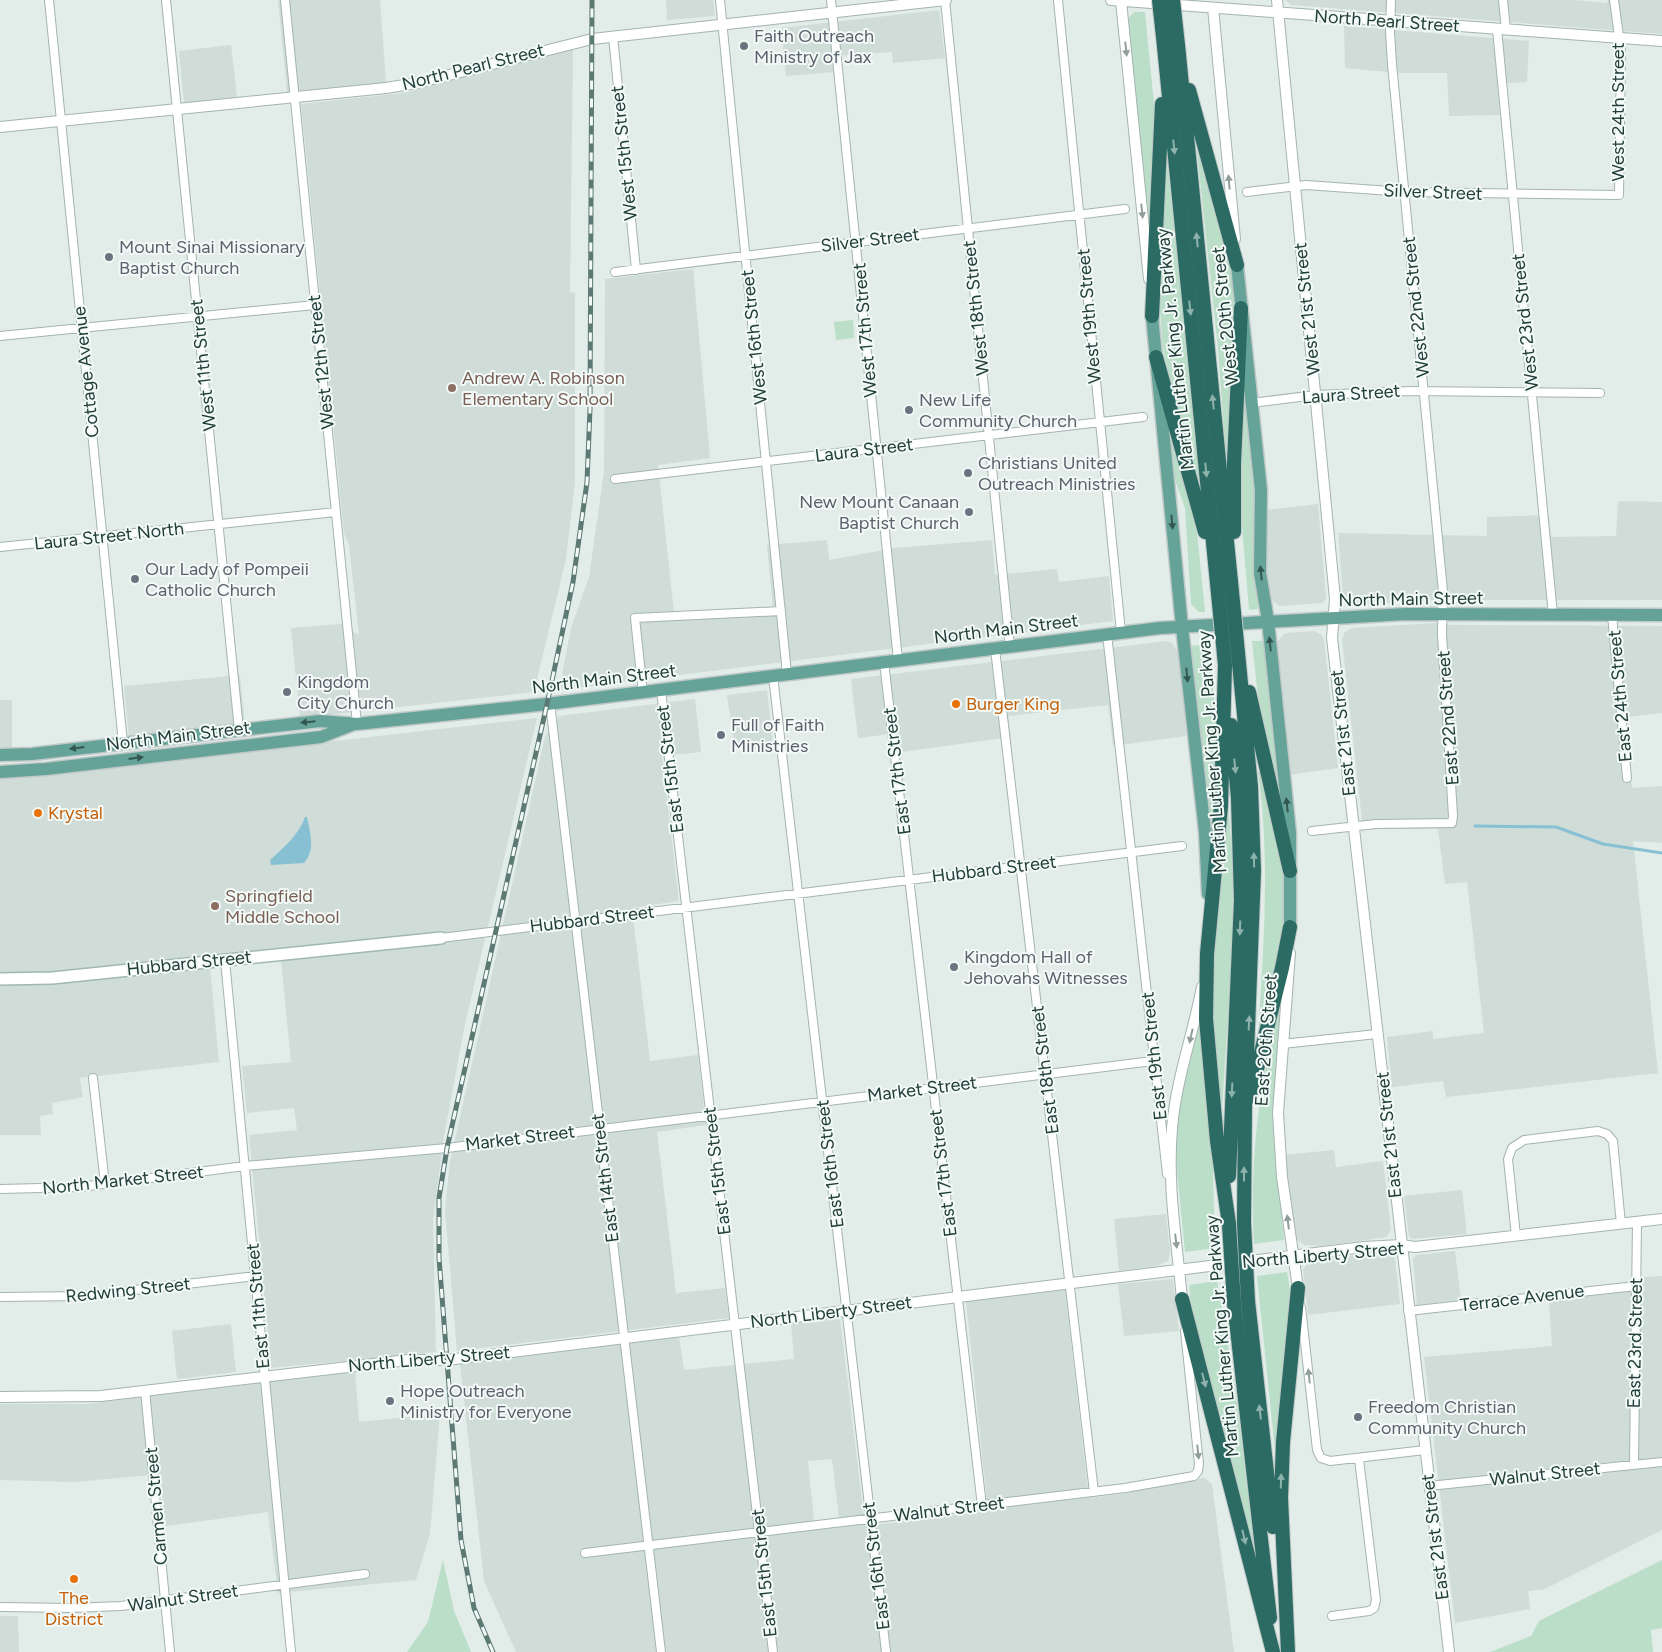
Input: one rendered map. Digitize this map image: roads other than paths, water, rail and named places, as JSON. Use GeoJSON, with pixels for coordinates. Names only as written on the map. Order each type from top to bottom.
{"type":"FeatureCollection","features":[{"type":"Feature","properties":{"kind":"highway","name":"Martin Luther King Jr. Parkway"},"geometry":{"type":"LineString","coordinates":[[1159,0],[1171,46],[1180,71],[1234,665],[1251,787],[1254,871],[1245,1106],[1241,1302],[1274,1652]]}},
{"type":"Feature","properties":{"kind":"highway","name":"Martin Luther King Jr. Parkway"},"geometry":{"type":"LineString","coordinates":[[1173,0],[1171,46],[1226,579]]}},
{"type":"Feature","properties":{"kind":"highway"},"geometry":{"type":"LineString","coordinates":[[1152,316],[1171,46]]}},
{"type":"Feature","properties":{"kind":"highway"},"geometry":{"type":"LineString","coordinates":[[1180,71],[1189,90],[1237,265]]}},
{"type":"Feature","properties":{"kind":"highway"},"geometry":{"type":"LineString","coordinates":[[1226,579],[1234,538],[1234,463],[1241,308]]}},
{"type":"Feature","properties":{"kind":"highway"},"geometry":{"type":"LineString","coordinates":[[1156,357],[1204,526],[1226,579]]}},
{"type":"Feature","properties":{"kind":"highway","name":"Martin Luther King Jr. Parkway"},"geometry":{"type":"LineString","coordinates":[[1234,665],[1241,866],[1230,1140],[1229,1224],[1288,1652]]}},
{"type":"Feature","properties":{"kind":"highway"},"geometry":{"type":"LineString","coordinates":[[1234,665],[1251,697],[1260,748],[1290,871]]}},
{"type":"Feature","properties":{"kind":"highway"},"geometry":{"type":"LineString","coordinates":[[1229,1224],[1217,1141],[1207,1036],[1207,954],[1234,665]]}},
{"type":"Feature","properties":{"kind":"highway"},"geometry":{"type":"LineString","coordinates":[[1245,1106],[1253,1092],[1290,927]]}},
{"type":"Feature","properties":{"kind":"highway"},"geometry":{"type":"LineString","coordinates":[[1288,1652],[1281,1498],[1283,1442],[1298,1288]]}},
{"type":"Feature","properties":{"kind":"highway"},"geometry":{"type":"LineString","coordinates":[[1182,1299],[1274,1652]]}},
{"type":"Feature","properties":{"kind":"main road","name":"West 20th Street"},"geometry":{"type":"LineString","coordinates":[[1237,265],[1260,490],[1260,573],[1268,621]]}},
{"type":"Feature","properties":{"kind":"main road"},"geometry":{"type":"LineString","coordinates":[[1152,316],[1182,627],[1206,848],[1207,954]]}},
{"type":"Feature","properties":{"kind":"main road","name":"North Main Street"},"geometry":{"type":"LineString","coordinates":[[0,755],[32,754],[320,721],[357,724],[550,704],[1121,632],[1268,621],[1443,614],[1662,615]]}},
{"type":"Feature","properties":{"kind":"main road","name":"East 20th Street"},"geometry":{"type":"LineString","coordinates":[[1268,621],[1290,833],[1290,927]]}},
{"type":"Feature","properties":{"kind":"main road","name":"North Main Street"},"geometry":{"type":"LineString","coordinates":[[0,772],[46,769],[321,737],[357,724]]}},
{"type":"Feature","properties":{"kind":"main road","name":"Hubbard Street"},"geometry":{"type":"LineString","coordinates":[[0,979],[52,978],[441,938]]}},
{"type":"Feature","properties":{"kind":"street","name":"Cottage Avenue"},"geometry":{"type":"LineString","coordinates":[[48,0],[123,743]]}},
{"type":"Feature","properties":{"kind":"street","name":"West 11th Street"},"geometry":{"type":"LineString","coordinates":[[166,0],[239,730]]}},
{"type":"Feature","properties":{"kind":"street","name":"West 12th Street"},"geometry":{"type":"LineString","coordinates":[[285,0],[357,724]]}},
{"type":"Feature","properties":{"kind":"street","name":"West 16th Street"},"geometry":{"type":"LineString","coordinates":[[720,0],[786,674]]}},
{"type":"Feature","properties":{"kind":"street","name":"West 17th Street"},"geometry":{"type":"LineString","coordinates":[[831,0],[898,660]]}},
{"type":"Feature","properties":{"kind":"street","name":"North Pearl Street"},"geometry":{"type":"LineString","coordinates":[[0,127],[386,88],[416,83],[579,41],[946,0]]}},
{"type":"Feature","properties":{"kind":"street","name":"West 18th Street"},"geometry":{"type":"LineString","coordinates":[[946,0],[1010,647]]}},
{"type":"Feature","properties":{"kind":"street","name":"West 19th Street"},"geometry":{"type":"LineString","coordinates":[[1058,0],[1121,632]]}},
{"type":"Feature","properties":{"kind":"street","name":"North Pearl Street"},"geometry":{"type":"LineString","coordinates":[[1116,0],[1662,42]]}},
{"type":"Feature","properties":{"kind":"street"},"geometry":{"type":"LineString","coordinates":[[1116,0],[1152,316]]}},
{"type":"Feature","properties":{"kind":"street","name":"West 21st Street"},"geometry":{"type":"LineString","coordinates":[[1277,0],[1335,599],[1334,618]]}},
{"type":"Feature","properties":{"kind":"street","name":"West 22nd Street"},"geometry":{"type":"LineString","coordinates":[[1391,0],[1392,64],[1443,591],[1443,614]]}},
{"type":"Feature","properties":{"kind":"street","name":"West 23rd Street"},"geometry":{"type":"LineString","coordinates":[[1503,0],[1502,29],[1513,194],[1553,615]]}},
{"type":"Feature","properties":{"kind":"street","name":"West 24th Street"},"geometry":{"type":"LineString","coordinates":[[1614,0],[1620,50],[1619,195]]}},
{"type":"Feature","properties":{"kind":"street","name":"West 20th Street"},"geometry":{"type":"LineString","coordinates":[[1213,8],[1237,265]]}},
{"type":"Feature","properties":{"kind":"street","name":"West 15th Street"},"geometry":{"type":"LineString","coordinates":[[613,36],[636,270]]}},
{"type":"Feature","properties":{"kind":"street","name":"Silver Street"},"geometry":{"type":"LineString","coordinates":[[1247,192],[1295,188],[1306,185],[1405,192],[1619,195]]}},
{"type":"Feature","properties":{"kind":"street","name":"Silver Street"},"geometry":{"type":"LineString","coordinates":[[615,272],[1125,208]]}},
{"type":"Feature","properties":{"kind":"street"},"geometry":{"type":"LineString","coordinates":[[0,336],[315,305]]}},
{"type":"Feature","properties":{"kind":"street","name":"Laura Street"},"geometry":{"type":"LineString","coordinates":[[1251,403],[1316,395],[1424,391],[1600,393]]}},
{"type":"Feature","properties":{"kind":"street","name":"Laura Street"},"geometry":{"type":"LineString","coordinates":[[615,479],[1143,417]]}},
{"type":"Feature","properties":{"kind":"street","name":"Laura Street North"},"geometry":{"type":"LineString","coordinates":[[0,547],[336,512]]}},
{"type":"Feature","properties":{"kind":"street"},"geometry":{"type":"LineString","coordinates":[[643,693],[635,618],[781,611]]}},
{"type":"Feature","properties":{"kind":"street","name":"East 22nd Street"},"geometry":{"type":"LineString","coordinates":[[1354,826],[1452,823],[1454,808],[1442,634],[1443,614]]}},
{"type":"Feature","properties":{"kind":"street","name":"East 24th Street"},"geometry":{"type":"LineString","coordinates":[[1612,615],[1627,778]]}},
{"type":"Feature","properties":{"kind":"street","name":"East 21st Street"},"geometry":{"type":"LineString","coordinates":[[1334,618],[1332,638],[1408,1311],[1449,1652]]}},
{"type":"Feature","properties":{"kind":"street","name":"East 19th Street"},"geometry":{"type":"LineString","coordinates":[[1107,634],[1154,1047],[1153,1061],[1182,1299],[1199,1464],[1198,1471],[1194,1476]]}},
{"type":"Feature","properties":{"kind":"street","name":"East 18th Street"},"geometry":{"type":"LineString","coordinates":[[995,648],[1094,1492]]}},
{"type":"Feature","properties":{"kind":"street","name":"East 17th Street"},"geometry":{"type":"LineString","coordinates":[[884,662],[982,1506]]}},
{"type":"Feature","properties":{"kind":"street","name":"East 16th Street"},"geometry":{"type":"LineString","coordinates":[[773,676],[886,1652]]}},
{"type":"Feature","properties":{"kind":"street","name":"East 15th Street"},"geometry":{"type":"LineString","coordinates":[[661,690],[773,1652]]}},
{"type":"Feature","properties":{"kind":"street","name":"East 14th Street"},"geometry":{"type":"LineString","coordinates":[[550,704],[661,1652]]}},
{"type":"Feature","properties":{"kind":"street"},"geometry":{"type":"LineString","coordinates":[[1312,831],[1354,826]]}},
{"type":"Feature","properties":{"kind":"street","name":"Hubbard Street"},"geometry":{"type":"LineString","coordinates":[[441,938],[1182,846]]}},
{"type":"Feature","properties":{"kind":"street","name":"East 20th Street"},"geometry":{"type":"LineString","coordinates":[[1290,927],[1289,971],[1282,1044],[1278,1126],[1292,1256],[1298,1288],[1317,1450],[1322,1458],[1330,1461],[1358,1459]]}},
{"type":"Feature","properties":{"kind":"street"},"geometry":{"type":"LineString","coordinates":[[1172,1211],[1170,1153],[1174,1113],[1199,1001],[1207,954]]}},
{"type":"Feature","properties":{"kind":"street","name":"East 11th Street"},"geometry":{"type":"LineString","coordinates":[[225,960],[256,1276],[283,1584],[291,1652]]}},
{"type":"Feature","properties":{"kind":"street"},"geometry":{"type":"LineString","coordinates":[[1282,1044],[1377,1034]]}},
{"type":"Feature","properties":{"kind":"street","name":"Market Street"},"geometry":{"type":"LineString","coordinates":[[245,1166],[447,1148],[1153,1061]]}},
{"type":"Feature","properties":{"kind":"street"},"geometry":{"type":"LineString","coordinates":[[93,1078],[105,1184]]}},
{"type":"Feature","properties":{"kind":"street"},"geometry":{"type":"LineString","coordinates":[[1516,1236],[1508,1159],[1512,1148],[1524,1140],[1598,1131],[1607,1134],[1613,1142],[1621,1224]]}},
{"type":"Feature","properties":{"kind":"street","name":"North Market Street"},"geometry":{"type":"LineString","coordinates":[[0,1189],[53,1188],[105,1184],[245,1166]]}},
{"type":"Feature","properties":{"kind":"street","name":"North Liberty Street"},"geometry":{"type":"LineString","coordinates":[[0,1397],[96,1396],[408,1360],[447,1360],[1292,1256],[1401,1244],[1415,1247],[1662,1219]]}},
{"type":"Feature","properties":{"kind":"street","name":"East 23rd Street"},"geometry":{"type":"LineString","coordinates":[[1634,1464],[1637,1222]]}},
{"type":"Feature","properties":{"kind":"street","name":"Redwing Street"},"geometry":{"type":"LineString","coordinates":[[0,1297],[83,1296],[256,1276]]}},
{"type":"Feature","properties":{"kind":"street","name":"Terrace Avenue"},"geometry":{"type":"LineString","coordinates":[[1408,1311],[1636,1286]]}},
{"type":"Feature","properties":{"kind":"street","name":"Carmen Street"},"geometry":{"type":"LineString","coordinates":[[145,1390],[170,1652]]}},
{"type":"Feature","properties":{"kind":"street"},"geometry":{"type":"LineString","coordinates":[[1332,1616],[1369,1611],[1374,1608],[1376,1600],[1358,1459],[1425,1450]]}},
{"type":"Feature","properties":{"kind":"street","name":"Walnut Street"},"geometry":{"type":"LineString","coordinates":[[1429,1486],[1662,1462]]}},
{"type":"Feature","properties":{"kind":"street","name":"Walnut Street"},"geometry":{"type":"LineString","coordinates":[[585,1553],[1094,1492],[1194,1476]]}},
{"type":"Feature","properties":{"kind":"street","name":"Walnut Street"},"geometry":{"type":"LineString","coordinates":[[0,1607],[88,1608],[364,1574]]}},
{"type":"Feature","properties":{"kind":"water"},"geometry":{"type":"Polygon","coordinates":[[[305,817],[307,817],[311,835],[311,847],[308,858],[304,863],[271,865],[270,860],[295,835],[305,817]]]}},
{"type":"Feature","properties":{"kind":"waterway"},"geometry":{"type":"LineString","coordinates":[[1475,826],[1556,827],[1603,844],[1662,853]]}},
{"type":"Feature","properties":{"kind":"railway"},"geometry":{"type":"LineString","coordinates":[[493,1652],[474,1608],[461,1540],[439,1258],[439,1198],[447,1148],[573,582],[587,482],[590,409],[592,0]]}},
{"type":"Feature","properties":{"kind":"place","name":"Faith Outreach Ministry of Jax"},"geometry":{"type":"Point","coordinates":[744,46]}},
{"type":"Feature","properties":{"kind":"place","name":"Mount Sinai Missionary Baptist Church"},"geometry":{"type":"Point","coordinates":[109,257]}},
{"type":"Feature","properties":{"kind":"place","name":"Andrew A. Robinson Elementary School"},"geometry":{"type":"Point","coordinates":[452,388]}},
{"type":"Feature","properties":{"kind":"place","name":"New Life Community Church"},"geometry":{"type":"Point","coordinates":[909,410]}},
{"type":"Feature","properties":{"kind":"place","name":"Christians United Outreach Ministries"},"geometry":{"type":"Point","coordinates":[968,473]}},
{"type":"Feature","properties":{"kind":"place","name":"New Mount Canaan Baptist Church"},"geometry":{"type":"Point","coordinates":[969,512]}},
{"type":"Feature","properties":{"kind":"place","name":"Our Lady of Pompeii Catholic Church"},"geometry":{"type":"Point","coordinates":[135,579]}},
{"type":"Feature","properties":{"kind":"place","name":"Kingdom City Church"},"geometry":{"type":"Point","coordinates":[287,692]}},
{"type":"Feature","properties":{"kind":"place","name":"Burger King"},"geometry":{"type":"Point","coordinates":[956,704]}},
{"type":"Feature","properties":{"kind":"place","name":"Full of Faith Ministries"},"geometry":{"type":"Point","coordinates":[721,735]}},
{"type":"Feature","properties":{"kind":"place","name":"Krystal"},"geometry":{"type":"Point","coordinates":[38,813]}},
{"type":"Feature","properties":{"kind":"place","name":"Springfield Middle School"},"geometry":{"type":"Point","coordinates":[215,906]}},
{"type":"Feature","properties":{"kind":"place","name":"Kingdom Hall of Jehovahs Witnesses"},"geometry":{"type":"Point","coordinates":[954,967]}},
{"type":"Feature","properties":{"kind":"place","name":"Hope Outreach Ministry for Everyone"},"geometry":{"type":"Point","coordinates":[390,1401]}},
{"type":"Feature","properties":{"kind":"place","name":"Freedom Christian Community Church"},"geometry":{"type":"Point","coordinates":[1358,1417]}},
{"type":"Feature","properties":{"kind":"place","name":"The District"},"geometry":{"type":"Point","coordinates":[74,1579]}}]}
